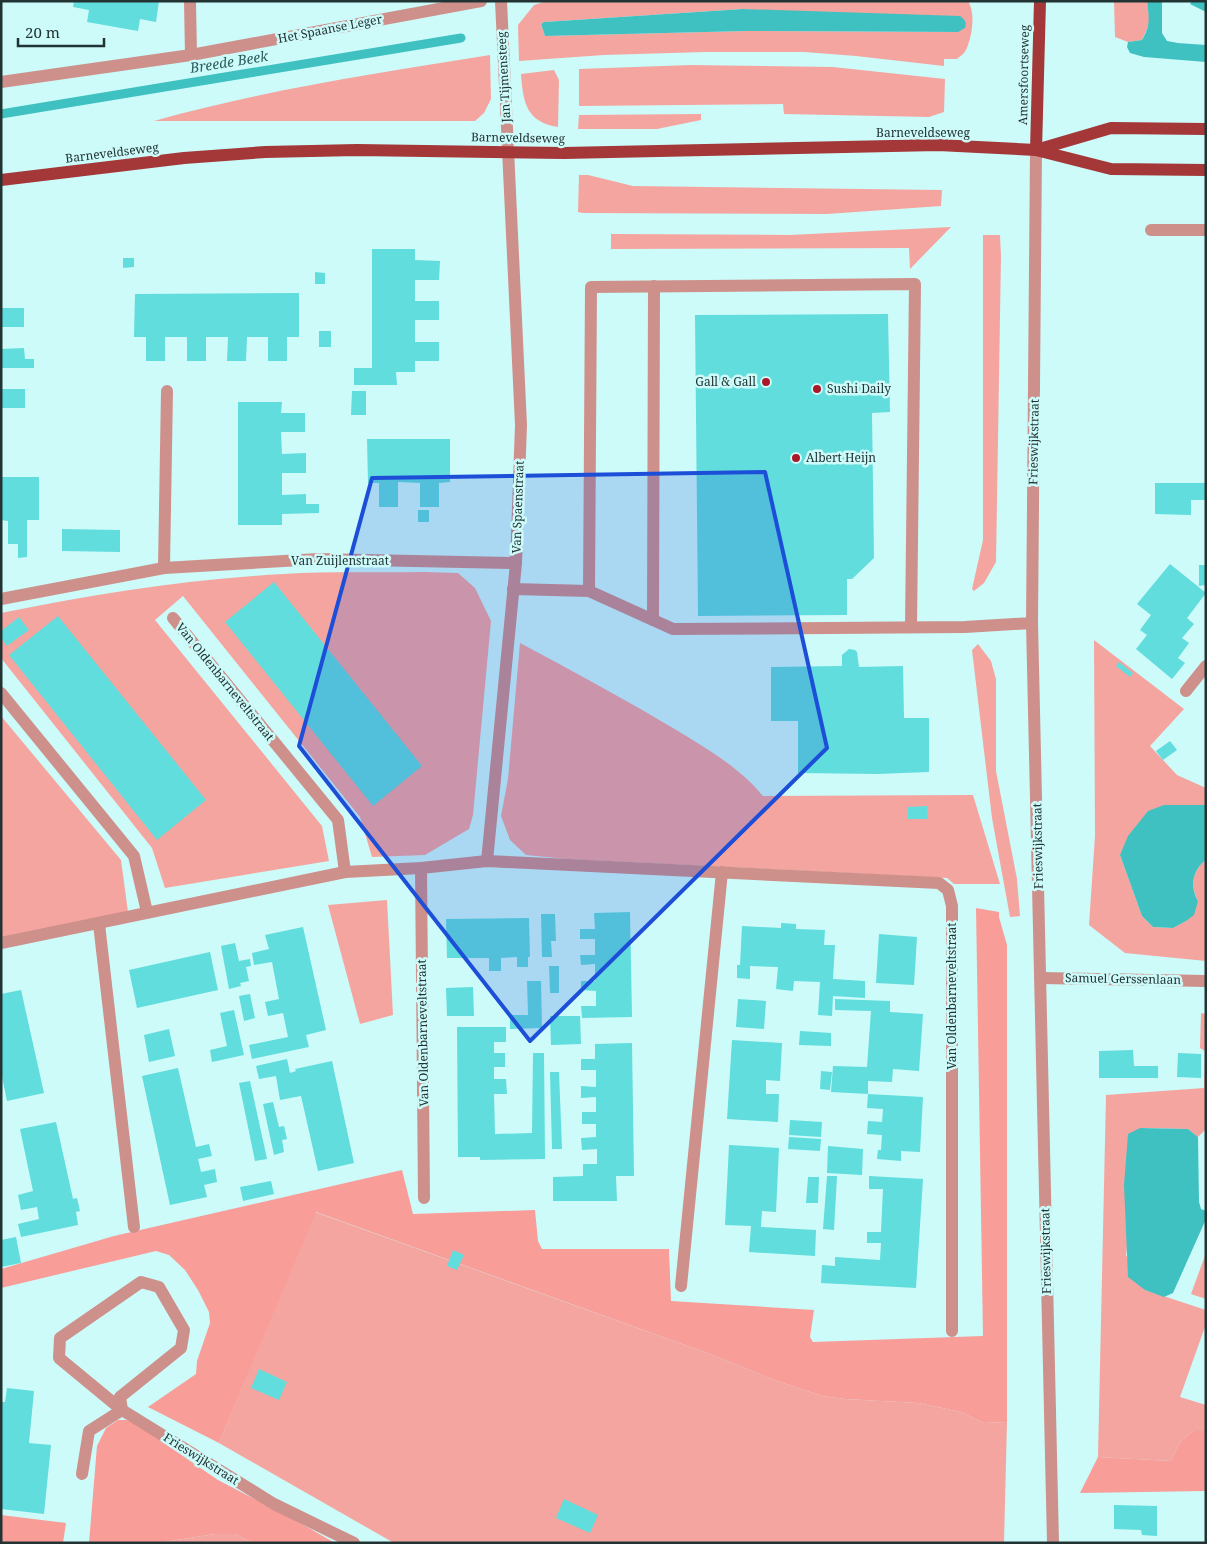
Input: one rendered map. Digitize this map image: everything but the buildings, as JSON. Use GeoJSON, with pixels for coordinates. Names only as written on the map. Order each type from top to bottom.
{"type":"FeatureCollection","features":[{"type":"Feature","properties":{"kind":"main road","name":"Amersfoortseweg"},"geometry":{"type":"LineString","coordinates":[[1036,150],[1040,1]]}},
{"type":"Feature","properties":{"kind":"main road"},"geometry":{"type":"LineString","coordinates":[[1036,150],[1111,128],[1206,129]]}},
{"type":"Feature","properties":{"kind":"main road","name":"Barneveldseweg"},"geometry":{"type":"LineString","coordinates":[[1,180],[184,158],[265,152],[357,150],[564,153],[948,145],[1036,150]]}},
{"type":"Feature","properties":{"kind":"main road"},"geometry":{"type":"LineString","coordinates":[[1036,150],[1111,169],[1206,170]]}},
{"type":"Feature","properties":{"kind":"street"},"geometry":{"type":"LineString","coordinates":[[190,1],[192,55]]}},
{"type":"Feature","properties":{"kind":"street","name":"Het Spaanse Leger"},"geometry":{"type":"LineString","coordinates":[[1,82],[192,55],[481,1]]}},
{"type":"Feature","properties":{"kind":"street","name":"Jan Tijmensteeg"},"geometry":{"type":"LineString","coordinates":[[501,1],[507,152]]}},
{"type":"Feature","properties":{"kind":"street","name":"Frieswijkstraat"},"geometry":{"type":"LineString","coordinates":[[1036,150],[1032,623],[1053,1543]]}},
{"type":"Feature","properties":{"kind":"street","name":"Van Spaenstraat"},"geometry":{"type":"LineString","coordinates":[[487,861],[516,562],[521,425],[507,152]]}},
{"type":"Feature","properties":{"kind":"street"},"geometry":{"type":"LineString","coordinates":[[1151,230],[1206,230]]}},
{"type":"Feature","properties":{"kind":"street"},"geometry":{"type":"LineString","coordinates":[[590,591],[591,286],[915,284],[911,627]]}},
{"type":"Feature","properties":{"kind":"street"},"geometry":{"type":"LineString","coordinates":[[653,620],[654,286]]}},
{"type":"Feature","properties":{"kind":"street"},"geometry":{"type":"LineString","coordinates":[[164,568],[167,391]]}},
{"type":"Feature","properties":{"kind":"street","name":"Van Zuijlenstraat"},"geometry":{"type":"LineString","coordinates":[[1,599],[164,568],[318,559],[516,562]]}},
{"type":"Feature","properties":{"kind":"street"},"geometry":{"type":"LineString","coordinates":[[513,589],[590,591],[674,629],[965,627],[1032,623]]}},
{"type":"Feature","properties":{"kind":"street","name":"Van Oldenbarneveltstraat"},"geometry":{"type":"LineString","coordinates":[[173,618],[338,820],[345,872]]}},
{"type":"Feature","properties":{"kind":"street"},"geometry":{"type":"LineString","coordinates":[[1186,691],[1206,666]]}},
{"type":"Feature","properties":{"kind":"street"},"geometry":{"type":"LineString","coordinates":[[1,693],[134,856],[146,912]]}},
{"type":"Feature","properties":{"kind":"street","name":"Van Oldenbarneveltstraat"},"geometry":{"type":"LineString","coordinates":[[1,943],[345,872],[422,868],[487,861],[939,883],[948,890],[952,906],[952,1331]]}},
{"type":"Feature","properties":{"kind":"street","name":"Van Oldenbarneveltstraat"},"geometry":{"type":"LineString","coordinates":[[422,868],[424,1198]]}},
{"type":"Feature","properties":{"kind":"street"},"geometry":{"type":"LineString","coordinates":[[681,1286],[722,872]]}},
{"type":"Feature","properties":{"kind":"street"},"geometry":{"type":"LineString","coordinates":[[99,924],[134,1227]]}},
{"type":"Feature","properties":{"kind":"street","name":"Samuel Gerssenlaan"},"geometry":{"type":"LineString","coordinates":[[1041,978],[1206,981]]}},
{"type":"Feature","properties":{"kind":"street","name":"Frieswijkstraat"},"geometry":{"type":"LineString","coordinates":[[122,1410],[120,1397],[181,1348],[184,1330],[159,1287],[141,1282],[60,1338],[59,1358],[122,1410],[274,1504],[354,1543]]}},
{"type":"Feature","properties":{"kind":"street"},"geometry":{"type":"LineString","coordinates":[[82,1474],[89,1431],[122,1410]]}},
{"type":"Feature","properties":{"kind":"highlighted area"},"geometry":{"type":"Polygon","coordinates":[[[765,472],[827,748],[530,1041],[299,746],[372,478],[765,472]]]}},
{"type":"Feature","properties":{"kind":"shaded area"},"geometry":{"type":"Polygon","coordinates":[[[547,1],[968,1],[972,12],[972,25],[970,39],[965,51],[957,59],[944,59],[944,66],[804,52],[604,55],[519,61],[518,25],[534,5],[547,1]],[[743,9],[544,22],[541,24],[545,36],[746,31],[958,32],[743,9]]]}},
{"type":"Feature","properties":{"kind":"shaded area"},"geometry":{"type":"Polygon","coordinates":[[[1114,1],[1147,1],[1150,22],[1142,40],[1128,42],[1115,37],[1114,1]]]}},
{"type":"Feature","properties":{"kind":"shaded area"},"geometry":{"type":"Polygon","coordinates":[[[490,55],[491,99],[484,113],[475,121],[154,121],[279,91],[490,55]]]}},
{"type":"Feature","properties":{"kind":"shaded area"},"geometry":{"type":"Polygon","coordinates":[[[691,65],[833,67],[945,79],[944,112],[929,117],[784,114],[783,104],[579,106],[579,69],[691,65]]]}},
{"type":"Feature","properties":{"kind":"shaded area"},"geometry":{"type":"Polygon","coordinates":[[[554,70],[559,80],[558,127],[539,121],[528,109],[523,93],[521,74],[554,70]]]}},
{"type":"Feature","properties":{"kind":"shaded area"},"geometry":{"type":"Polygon","coordinates":[[[701,114],[701,120],[657,129],[578,129],[579,115],[701,114]]]}},
{"type":"Feature","properties":{"kind":"shaded area"},"geometry":{"type":"Polygon","coordinates":[[[579,175],[588,175],[633,186],[942,190],[941,206],[827,214],[583,213],[578,212],[579,175]]]}},
{"type":"Feature","properties":{"kind":"shaded area"},"geometry":{"type":"Polygon","coordinates":[[[951,227],[910,269],[909,248],[611,249],[611,234],[790,235],[951,227]]]}},
{"type":"Feature","properties":{"kind":"shaded area"},"geometry":{"type":"Polygon","coordinates":[[[983,235],[1000,235],[1001,256],[996,562],[984,583],[974,591],[972,589],[983,540],[983,235]]]}},
{"type":"Feature","properties":{"kind":"shaded area"},"geometry":{"type":"Polygon","coordinates":[[[336,572],[458,573],[475,588],[491,621],[473,815],[469,829],[425,855],[372,857],[360,817],[183,596],[155,620],[322,826],[329,861],[165,888],[152,848],[1,658],[1,613],[107,594],[248,576],[336,572]]]}},
{"type":"Feature","properties":{"kind":"shaded area"},"geometry":{"type":"Polygon","coordinates":[[[1094,640],[1184,709],[1150,746],[1177,775],[1206,788],[1206,805],[1120,855],[1142,916],[1153,927],[1173,928],[1186,921],[1198,901],[1193,885],[1195,874],[1206,860],[1206,961],[1125,953],[1089,925],[1095,836],[1094,640]]]}},
{"type":"Feature","properties":{"kind":"shaded area"},"geometry":{"type":"Polygon","coordinates":[[[520,643],[619,697],[701,745],[734,768],[763,796],[973,795],[1000,884],[954,884],[947,878],[566,859],[526,855],[510,840],[501,816],[508,779],[520,643]]]}},
{"type":"Feature","properties":{"kind":"shaded area"},"geometry":{"type":"Polygon","coordinates":[[[978,644],[991,661],[996,679],[996,771],[1017,879],[1020,916],[1010,917],[992,818],[972,650],[978,644]]]}},
{"type":"Feature","properties":{"kind":"shaded area"},"geometry":{"type":"Polygon","coordinates":[[[1,716],[121,860],[128,912],[1,939],[1,716]]]}},
{"type":"Feature","properties":{"kind":"shaded area"},"geometry":{"type":"Polygon","coordinates":[[[387,900],[393,1015],[360,1024],[328,905],[387,900]]]}},
{"type":"Feature","properties":{"kind":"shaded area"},"geometry":{"type":"Polygon","coordinates":[[[976,908],[999,912],[1007,945],[1007,1422],[984,1423],[961,1412],[918,1403],[822,1396],[316,1212],[219,1443],[148,1407],[196,1374],[197,1361],[210,1323],[209,1312],[198,1290],[185,1270],[169,1255],[156,1251],[1,1288],[1,1269],[114,1236],[402,1170],[413,1214],[535,1210],[538,1241],[542,1249],[669,1249],[671,1301],[814,1310],[810,1337],[813,1342],[983,1336],[976,908]]]}},
{"type":"Feature","properties":{"kind":"shaded area"},"geometry":{"type":"Polygon","coordinates":[[[1201,1013],[1206,1014],[1206,1129],[1198,1137],[1188,1129],[1141,1128],[1126,1255],[1145,1290],[1206,1310],[1206,1324],[1180,1397],[1206,1405],[1206,1431],[1193,1431],[1180,1442],[1171,1461],[1098,1457],[1106,1095],[1204,1088],[1205,1051],[1200,1048],[1201,1013]]]}},
{"type":"Feature","properties":{"kind":"shaded area"},"geometry":{"type":"Polygon","coordinates":[[[315,1212],[822,1396],[918,1403],[961,1412],[984,1423],[1007,1422],[1004,1543],[394,1543],[219,1443],[315,1212]]]}},
{"type":"Feature","properties":{"kind":"shaded area"},"geometry":{"type":"Polygon","coordinates":[[[1206,1253],[1206,1299],[1191,1294],[1206,1253]]]}},
{"type":"Feature","properties":{"kind":"shaded area"},"geometry":{"type":"Polygon","coordinates":[[[118,1420],[126,1420],[144,1426],[164,1443],[218,1480],[335,1543],[253,1543],[235,1534],[215,1534],[158,1543],[89,1543],[97,1446],[106,1428],[118,1420]]]}},
{"type":"Feature","properties":{"kind":"shaded area"},"geometry":{"type":"Polygon","coordinates":[[[1193,1431],[1206,1431],[1206,1491],[1080,1493],[1098,1457],[1171,1461],[1180,1442],[1193,1431]]]}},
{"type":"Feature","properties":{"kind":"shaded area"},"geometry":{"type":"Polygon","coordinates":[[[1,1515],[66,1523],[63,1543],[1,1543],[1,1515]]]}},
{"type":"Feature","properties":{"kind":"shaded area"},"geometry":{"type":"Polygon","coordinates":[[[215,1534],[235,1534],[253,1543],[158,1543],[215,1534]]]}},
{"type":"Feature","properties":{"kind":"water"},"geometry":{"type":"Polygon","coordinates":[[[1147,1],[1162,1],[1162,33],[1167,41],[1206,45],[1206,62],[1144,57],[1130,53],[1127,47],[1128,42],[1142,40],[1147,30],[1149,17],[1147,1]]]}},
{"type":"Feature","properties":{"kind":"water"},"geometry":{"type":"Polygon","coordinates":[[[1192,1],[1206,1],[1206,12],[1190,4],[1192,1]]]}},
{"type":"Feature","properties":{"kind":"water"},"geometry":{"type":"Polygon","coordinates":[[[743,9],[960,16],[966,24],[965,28],[958,32],[746,31],[545,36],[541,24],[544,22],[743,9]]]}},
{"type":"Feature","properties":{"kind":"water"},"geometry":{"type":"Polygon","coordinates":[[[1164,805],[1206,805],[1206,860],[1195,874],[1193,885],[1198,901],[1194,915],[1173,928],[1153,927],[1142,916],[1120,855],[1128,836],[1148,811],[1164,805]]]}},
{"type":"Feature","properties":{"kind":"water"},"geometry":{"type":"Polygon","coordinates":[[[1140,1128],[1188,1129],[1198,1137],[1199,1202],[1201,1209],[1206,1211],[1206,1219],[1173,1293],[1164,1297],[1145,1290],[1128,1277],[1124,1185],[1128,1134],[1140,1128]]]}},
{"type":"Feature","properties":{"kind":"waterway","name":"Breede Beek"},"geometry":{"type":"LineString","coordinates":[[1,114],[461,38]]}},
{"type":"Feature","properties":{"kind":"place","name":"Gall & Gall"},"geometry":{"type":"Point","coordinates":[766,382]}},
{"type":"Feature","properties":{"kind":"place","name":"Sushi Daily"},"geometry":{"type":"Point","coordinates":[817,389]}},
{"type":"Feature","properties":{"kind":"place","name":"Albert Heijn"},"geometry":{"type":"Point","coordinates":[796,458]}}]}
